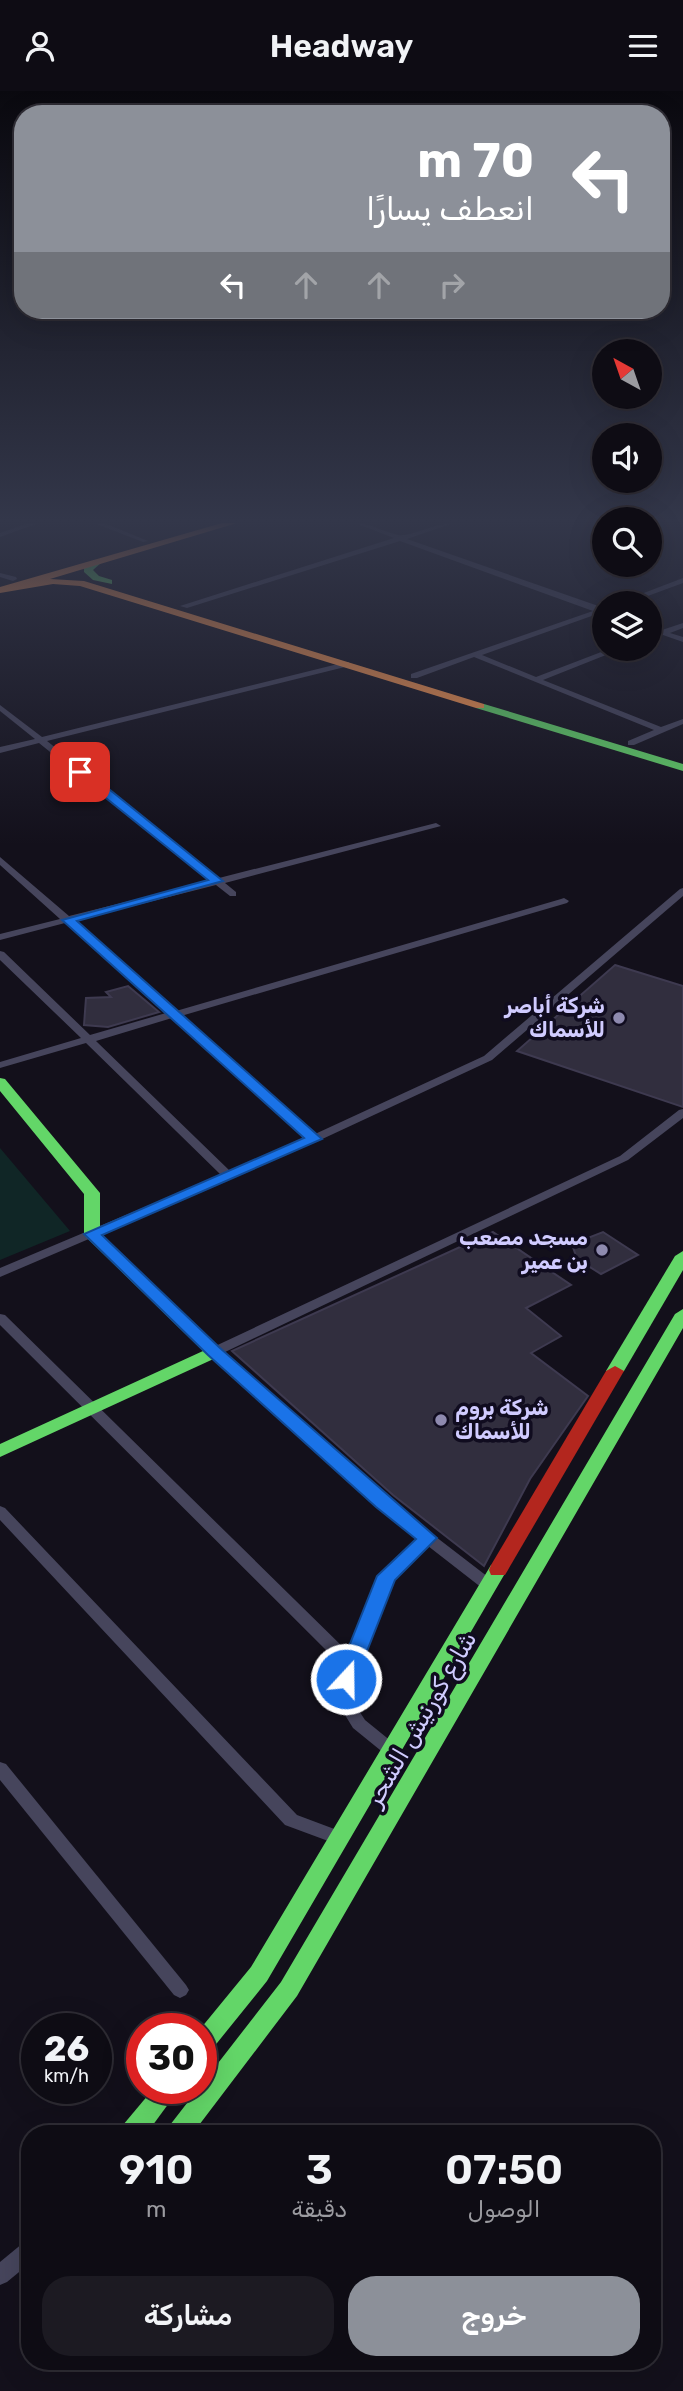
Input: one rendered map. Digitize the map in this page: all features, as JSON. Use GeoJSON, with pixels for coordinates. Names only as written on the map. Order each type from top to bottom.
{"type":"FeatureCollection","features":[{"type":"Feature","properties":{"kind":"street"},"geometry":{"type":"LineString","coordinates":[[246,630],[683,768]]}},
{"type":"Feature","properties":{"kind":"street"},"geometry":{"type":"LineString","coordinates":[[254,630],[683,758]]}},
{"type":"Feature","properties":{"kind":"street"},"geometry":{"type":"LineString","coordinates":[[414,676],[545,630]]}},
{"type":"Feature","properties":{"kind":"street"},"geometry":{"type":"LineString","coordinates":[[663,632],[668,630]]}},
{"type":"Feature","properties":{"kind":"street"},"geometry":{"type":"LineString","coordinates":[[663,632],[683,640]]}},
{"type":"Feature","properties":{"kind":"street"},"geometry":{"type":"LineString","coordinates":[[475,655],[661,730]]}},
{"type":"Feature","properties":{"kind":"street"},"geometry":{"type":"LineString","coordinates":[[535,680],[592,658]]}},
{"type":"Feature","properties":{"kind":"street"},"geometry":{"type":"LineString","coordinates":[[0,750],[37,737],[340,662]]}},
{"type":"Feature","properties":{"kind":"street"},"geometry":{"type":"LineString","coordinates":[[0,708],[233,894]]}},
{"type":"Feature","properties":{"kind":"street"},"geometry":{"type":"LineString","coordinates":[[631,743],[683,721]]}},
{"type":"Feature","properties":{"kind":"street"},"geometry":{"type":"LineString","coordinates":[[0,742],[37,737]]}},
{"type":"Feature","properties":{"kind":"street"},"geometry":{"type":"LineString","coordinates":[[0,937],[436,826]]}},
{"type":"Feature","properties":{"kind":"street"},"geometry":{"type":"LineString","coordinates":[[0,860],[314,1139]]}},
{"type":"Feature","properties":{"kind":"street"},"geometry":{"type":"LineString","coordinates":[[0,1273],[314,1139],[488,1058],[683,891]]}},
{"type":"Feature","properties":{"kind":"street"},"geometry":{"type":"LineString","coordinates":[[0,1065],[564,901]]}},
{"type":"Feature","properties":{"kind":"street"},"geometry":{"type":"LineString","coordinates":[[0,954],[228,1175]]}},
{"type":"Feature","properties":{"kind":"street"},"geometry":{"type":"LineString","coordinates":[[0,1082],[92,1193],[92,1234],[214,1352],[383,1503],[487,1584]]}},
{"type":"Feature","properties":{"kind":"street"},"geometry":{"type":"LineString","coordinates":[[0,1451],[624,1158],[683,1111]]}},
{"type":"Feature","properties":{"kind":"street","name":"شارع كورنيش الشحر"},"geometry":{"type":"LineString","coordinates":[[217,2026],[259,1973],[683,1257]]}},
{"type":"Feature","properties":{"kind":"street","name":"شارع كورنيش الشحر"},"geometry":{"type":"LineString","coordinates":[[185,2125],[289,1989],[683,1314]]}},
{"type":"Feature","properties":{"kind":"street"},"geometry":{"type":"LineString","coordinates":[[0,1318],[351,1665]]}},
{"type":"Feature","properties":{"kind":"street"},"geometry":{"type":"LineString","coordinates":[[608,1383],[639,1391]]}},
{"type":"Feature","properties":{"kind":"street"},"geometry":{"type":"LineString","coordinates":[[0,1511],[291,1820],[339,1838]]}},
{"type":"Feature","properties":{"kind":"street"},"geometry":{"type":"LineString","coordinates":[[391,1750],[359,1724],[340,1694],[387,1576],[428,1538]]}},
{"type":"Feature","properties":{"kind":"street"},"geometry":{"type":"LineString","coordinates":[[0,1768],[180,1990]]}},
{"type":"Feature","properties":{"kind":"street"},"geometry":{"type":"LineString","coordinates":[[138,2125],[155,2104]]}},
{"type":"Feature","properties":{"kind":"street"},"geometry":{"type":"LineString","coordinates":[[0,2275],[21,2258]]}},
{"type":"Feature","properties":{"kind":"green space"},"geometry":{"type":"Polygon","coordinates":[[[0,1148],[70,1231],[0,1260],[0,1148]]]}},
{"type":"Feature","properties":{"kind":"building","name":"شركة أباصر للأسماك"},"geometry":{"type":"Polygon","coordinates":[[[615,965],[683,986],[683,1107],[517,1051],[615,965]]]}},
{"type":"Feature","properties":{"kind":"building"},"geometry":{"type":"Polygon","coordinates":[[[128,986],[159,1012],[108,1027],[84,1025],[86,998],[111,997],[106,992],[128,986]]]}},
{"type":"Feature","properties":{"kind":"building","name":"شركة بروم للأسماك"},"geometry":{"type":"Polygon","coordinates":[[[493,1232],[571,1285],[526,1308],[561,1336],[531,1353],[588,1396],[530,1479],[484,1566],[393,1495],[232,1351],[493,1232]]]}},
{"type":"Feature","properties":{"kind":"building","name":"مسجد مصعب بن عمير"},"geometry":{"type":"Polygon","coordinates":[[[603,1232],[638,1255],[601,1274],[577,1259],[572,1244],[603,1232]]]}},
{"type":"Feature","properties":{"kind":"traffic: fast"},"geometry":{"type":"LineString","coordinates":[[480,706],[683,768]]}},
{"type":"Feature","properties":{"kind":"traffic: fast"},"geometry":{"type":"LineString","coordinates":[[0,1082],[92,1193],[92,1234],[214,1352],[0,1451]]}},
{"type":"Feature","properties":{"kind":"traffic: fast"},"geometry":{"type":"LineString","coordinates":[[615,1371],[683,1256]]}},
{"type":"Feature","properties":{"kind":"traffic: fast"},"geometry":{"type":"LineString","coordinates":[[185,2125],[289,1989],[683,1314]]}},
{"type":"Feature","properties":{"kind":"traffic: fast"},"geometry":{"type":"LineString","coordinates":[[217,2026],[259,1974],[498,1570]]}},
{"type":"Feature","properties":{"kind":"traffic: fast"},"geometry":{"type":"LineString","coordinates":[[138,2125],[155,2104]]}},
{"type":"Feature","properties":{"kind":"traffic: slow"},"geometry":{"type":"LineString","coordinates":[[235,630],[480,706]]}},
{"type":"Feature","properties":{"kind":"traffic: jam"},"geometry":{"type":"LineString","coordinates":[[498,1570],[615,1371]]}},
{"type":"Feature","properties":{"kind":"place","name":"شركة أباصر للأسماك"},"geometry":{"type":"Point","coordinates":[619,1018]}},
{"type":"Feature","properties":{"kind":"place","name":"مسجد مصعب بن عمير"},"geometry":{"type":"Point","coordinates":[602,1250]}},
{"type":"Feature","properties":{"kind":"place","name":"شركة بروم للأسماك"},"geometry":{"type":"Point","coordinates":[441,1420]}},
{"type":"Feature","properties":{"kind":"route"},"geometry":{"type":"LineString","coordinates":[[80,772],[217,881],[68,920],[314,1139],[92,1234],[214,1352],[383,1503],[428,1538],[387,1576],[346,1679]]}}]}
